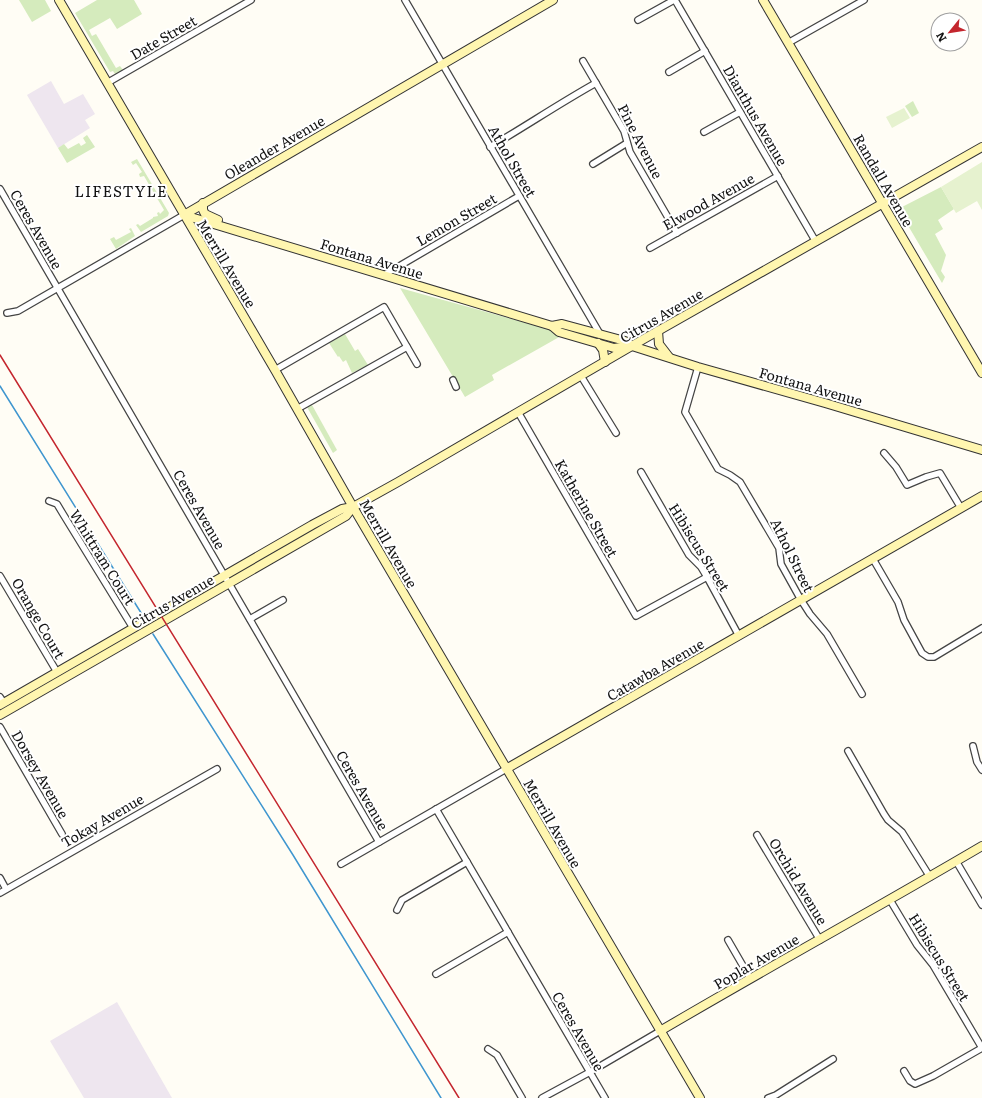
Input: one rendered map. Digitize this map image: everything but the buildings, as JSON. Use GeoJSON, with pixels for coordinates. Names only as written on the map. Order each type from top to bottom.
{"type":"FeatureCollection","features":[{"type":"Feature","properties":{"kind":"main road","name":"Merrill Avenue"},"geometry":{"type":"LineString","coordinates":[[59,0],[275,370],[353,507],[700,1098]]}},
{"type":"Feature","properties":{"kind":"main road","name":"Oleander Avenue"},"geometry":{"type":"LineString","coordinates":[[184,215],[553,0]]}},
{"type":"Feature","properties":{"kind":"main road","name":"Randall Avenue"},"geometry":{"type":"LineString","coordinates":[[763,0],[982,373]]}},
{"type":"Feature","properties":{"kind":"main road","name":"Citrus Avenue"},"geometry":{"type":"LineString","coordinates":[[0,715],[148,625],[227,580],[324,519],[342,509],[353,507],[398,482],[658,331],[982,147]]}},
{"type":"Feature","properties":{"kind":"main road"},"geometry":{"type":"LineString","coordinates":[[203,203],[203,210],[205,214],[223,222],[228,228]]}},
{"type":"Feature","properties":{"kind":"main road","name":"Fontana Avenue"},"geometry":{"type":"LineString","coordinates":[[184,215],[552,326],[559,332],[614,348],[632,346]]}},
{"type":"Feature","properties":{"kind":"main road","name":"Fontana Avenue"},"geometry":{"type":"LineString","coordinates":[[552,326],[562,324],[626,341],[632,346],[698,367],[825,403],[981,451]]}},
{"type":"Feature","properties":{"kind":"main road"},"geometry":{"type":"LineString","coordinates":[[658,331],[659,344],[669,358]]}},
{"type":"Feature","properties":{"kind":"main road"},"geometry":{"type":"LineString","coordinates":[[598,343],[603,350],[605,362]]}},
{"type":"Feature","properties":{"kind":"main road","name":"Catawba Avenue"},"geometry":{"type":"LineString","coordinates":[[506,769],[982,496]]}},
{"type":"Feature","properties":{"kind":"main road","name":"Citrus Avenue"},"geometry":{"type":"LineString","coordinates":[[1,702],[133,628],[148,625]]}},
{"type":"Feature","properties":{"kind":"main road","name":"Poplar Avenue"},"geometry":{"type":"LineString","coordinates":[[660,1031],[982,846]]}},
{"type":"Feature","properties":{"kind":"street","name":"Date Street"},"geometry":{"type":"LineString","coordinates":[[107,83],[251,0]]}},
{"type":"Feature","properties":{"kind":"street","name":"Athol Street"},"geometry":{"type":"LineString","coordinates":[[405,0],[600,334]]}},
{"type":"Feature","properties":{"kind":"street"},"geometry":{"type":"LineString","coordinates":[[638,20],[674,0]]}},
{"type":"Feature","properties":{"kind":"street","name":"Dianthus Avenue"},"geometry":{"type":"LineString","coordinates":[[674,0],[816,242]]}},
{"type":"Feature","properties":{"kind":"street"},"geometry":{"type":"LineString","coordinates":[[788,43],[864,0]]}},
{"type":"Feature","properties":{"kind":"street"},"geometry":{"type":"LineString","coordinates":[[669,72],[705,51]]}},
{"type":"Feature","properties":{"kind":"street","name":"Pine Avenue"},"geometry":{"type":"LineString","coordinates":[[583,61],[624,131],[630,152],[677,233]]}},
{"type":"Feature","properties":{"kind":"street"},"geometry":{"type":"LineString","coordinates":[[490,147],[596,82]]}},
{"type":"Feature","properties":{"kind":"street"},"geometry":{"type":"LineString","coordinates":[[704,132],[740,112]]}},
{"type":"Feature","properties":{"kind":"street"},"geometry":{"type":"LineString","coordinates":[[593,164],[627,143]]}},
{"type":"Feature","properties":{"kind":"street","name":"Elwood Avenue"},"geometry":{"type":"LineString","coordinates":[[650,248],[778,176]]}},
{"type":"Feature","properties":{"kind":"street","name":"Ceres Avenue"},"geometry":{"type":"LineString","coordinates":[[0,189],[379,842]]}},
{"type":"Feature","properties":{"kind":"street","name":"Lemon Street"},"geometry":{"type":"LineString","coordinates":[[384,275],[519,196]]}},
{"type":"Feature","properties":{"kind":"street","name":"Oleander Avenue"},"geometry":{"type":"LineString","coordinates":[[6,313],[18,311],[184,215]]}},
{"type":"Feature","properties":{"kind":"street"},"geometry":{"type":"LineString","coordinates":[[275,370],[384,307],[417,364]]}},
{"type":"Feature","properties":{"kind":"street"},"geometry":{"type":"LineString","coordinates":[[297,409],[407,347]]}},
{"type":"Feature","properties":{"kind":"street","name":"Athol Street"},"geometry":{"type":"LineString","coordinates":[[698,367],[685,412],[718,469],[740,482],[779,548],[781,564],[801,600],[810,614],[827,634],[862,694]]}},
{"type":"Feature","properties":{"kind":"street"},"geometry":{"type":"LineString","coordinates":[[581,376],[616,433]]}},
{"type":"Feature","properties":{"kind":"street"},"geometry":{"type":"LineString","coordinates":[[453,380],[456,387]]}},
{"type":"Feature","properties":{"kind":"street","name":"Katherine Street"},"geometry":{"type":"LineString","coordinates":[[518,412],[636,616],[707,577]]}},
{"type":"Feature","properties":{"kind":"street"},"geometry":{"type":"LineString","coordinates":[[884,453],[896,467],[907,485],[940,473],[961,508]]}},
{"type":"Feature","properties":{"kind":"street","name":"Hibiscus Street"},"geometry":{"type":"LineString","coordinates":[[641,472],[689,555],[701,567],[707,577],[739,636]]}},
{"type":"Feature","properties":{"kind":"street","name":"Whittram Court"},"geometry":{"type":"LineString","coordinates":[[49,501],[57,504],[133,628]]}},
{"type":"Feature","properties":{"kind":"street"},"geometry":{"type":"LineString","coordinates":[[873,558],[898,602],[904,620],[922,653],[928,657],[934,657],[982,628]]}},
{"type":"Feature","properties":{"kind":"street","name":"Orange Court"},"geometry":{"type":"LineString","coordinates":[[0,576],[56,672]]}},
{"type":"Feature","properties":{"kind":"street"},"geometry":{"type":"LineString","coordinates":[[250,620],[283,600]]}},
{"type":"Feature","properties":{"kind":"street","name":"Dorsey Avenue"},"geometry":{"type":"LineString","coordinates":[[0,727],[62,834]]}},
{"type":"Feature","properties":{"kind":"street"},"geometry":{"type":"LineString","coordinates":[[973,746],[977,762],[982,770]]}},
{"type":"Feature","properties":{"kind":"street"},"geometry":{"type":"LineString","coordinates":[[848,751],[884,814],[888,820],[902,832],[930,877]]}},
{"type":"Feature","properties":{"kind":"street","name":"Tokay Avenue"},"geometry":{"type":"LineString","coordinates":[[0,892],[217,769]]}},
{"type":"Feature","properties":{"kind":"street","name":"Catawba Avenue"},"geometry":{"type":"LineString","coordinates":[[341,864],[506,769]]}},
{"type":"Feature","properties":{"kind":"street","name":"Ceres Avenue"},"geometry":{"type":"LineString","coordinates":[[436,809],[605,1098]]}},
{"type":"Feature","properties":{"kind":"street","name":"Orchid Avenue"},"geometry":{"type":"LineString","coordinates":[[757,835],[820,940]]}},
{"type":"Feature","properties":{"kind":"street"},"geometry":{"type":"LineString","coordinates":[[956,861],[982,905]]}},
{"type":"Feature","properties":{"kind":"street"},"geometry":{"type":"LineString","coordinates":[[397,910],[402,900],[467,862]]}},
{"type":"Feature","properties":{"kind":"street"},"geometry":{"type":"LineString","coordinates":[[0,878],[6,889]]}},
{"type":"Feature","properties":{"kind":"street","name":"Hibiscus Street"},"geometry":{"type":"LineString","coordinates":[[890,900],[917,945],[933,965],[982,1048]]}},
{"type":"Feature","properties":{"kind":"street"},"geometry":{"type":"LineString","coordinates":[[436,974],[508,932]]}},
{"type":"Feature","properties":{"kind":"street"},"geometry":{"type":"LineString","coordinates":[[728,940],[750,978]]}},
{"type":"Feature","properties":{"kind":"street","name":"Poplar Avenue"},"geometry":{"type":"LineString","coordinates":[[542,1098],[660,1031]]}},
{"type":"Feature","properties":{"kind":"street"},"geometry":{"type":"LineString","coordinates":[[904,1071],[910,1081],[914,1084],[933,1076],[982,1048]]}},
{"type":"Feature","properties":{"kind":"street"},"geometry":{"type":"LineString","coordinates":[[488,1049],[497,1055],[522,1098]]}},
{"type":"Feature","properties":{"kind":"street"},"geometry":{"type":"LineString","coordinates":[[768,1098],[776,1095],[833,1059]]}},
{"type":"Feature","properties":{"kind":"shaded area"},"geometry":{"type":"Polygon","coordinates":[[[51,81],[64,104],[83,94],[95,114],[85,120],[90,128],[58,148],[27,95],[51,81]]]}},
{"type":"Feature","properties":{"kind":"shaded area"},"geometry":{"type":"Polygon","coordinates":[[[117,1002],[172,1098],[84,1098],[50,1041],[117,1002]]]}},
{"type":"Feature","properties":{"kind":"green space"},"geometry":{"type":"Polygon","coordinates":[[[19,0],[45,0],[51,11],[32,22],[19,0]]]}},
{"type":"Feature","properties":{"kind":"green space"},"geometry":{"type":"Polygon","coordinates":[[[97,0],[134,0],[142,14],[117,29],[110,18],[89,30],[92,36],[96,34],[116,68],[120,66],[123,70],[115,74],[113,71],[110,72],[75,13],[97,0]]]}},
{"type":"Feature","properties":{"kind":"green space"},"geometry":{"type":"Polygon","coordinates":[[[913,101],[919,113],[912,117],[905,106],[913,101]]]}},
{"type":"Feature","properties":{"kind":"green space"},"geometry":{"type":"Polygon","coordinates":[[[904,108],[910,118],[892,128],[886,117],[904,108]]]}},
{"type":"Feature","properties":{"kind":"green space"},"geometry":{"type":"Polygon","coordinates":[[[87,135],[95,147],[67,163],[58,148],[64,144],[68,149],[79,143],[81,146],[86,143],[83,138],[87,135]]]}},
{"type":"Feature","properties":{"kind":"green space"},"geometry":{"type":"Polygon","coordinates":[[[137,159],[169,213],[168,216],[141,232],[136,225],[138,224],[140,226],[153,217],[158,216],[157,213],[159,212],[160,214],[164,210],[144,176],[140,177],[139,174],[142,172],[136,163],[133,165],[131,162],[137,159]]]}},
{"type":"Feature","properties":{"kind":"green space"},"geometry":{"type":"Polygon","coordinates":[[[982,162],[982,210],[977,201],[956,213],[941,187],[982,162]]]}},
{"type":"Feature","properties":{"kind":"green space"},"geometry":{"type":"Polygon","coordinates":[[[941,187],[954,209],[938,220],[943,229],[935,234],[946,255],[941,271],[945,277],[942,283],[900,212],[902,207],[941,187]]]}},
{"type":"Feature","properties":{"kind":"green space"},"geometry":{"type":"Polygon","coordinates":[[[131,228],[135,236],[116,249],[110,239],[114,237],[116,240],[131,232],[129,229],[131,228]]]}},
{"type":"Feature","properties":{"kind":"green space"},"geometry":{"type":"Polygon","coordinates":[[[400,288],[555,331],[561,336],[492,375],[494,380],[465,397],[400,288]]]}},
{"type":"Feature","properties":{"kind":"green space"},"geometry":{"type":"Polygon","coordinates":[[[345,334],[355,351],[358,349],[368,365],[352,373],[346,360],[343,362],[339,356],[338,357],[329,343],[345,334]]]}},
{"type":"Feature","properties":{"kind":"green space"},"geometry":{"type":"Polygon","coordinates":[[[312,405],[337,450],[333,453],[307,407],[312,405]]]}},
{"type":"Feature","properties":{"kind":"waterway"},"geometry":{"type":"LineString","coordinates":[[0,386],[79,513]]}},
{"type":"Feature","properties":{"kind":"waterway"},"geometry":{"type":"LineString","coordinates":[[93,536],[143,616]]}},
{"type":"Feature","properties":{"kind":"waterway"},"geometry":{"type":"LineString","coordinates":[[153,634],[293,855],[441,1098]]}},
{"type":"Feature","properties":{"kind":"railway"},"geometry":{"type":"LineString","coordinates":[[0,355],[459,1098]]}},
{"type":"Feature","properties":{"kind":"district","name":"LIFESTYLE"},"geometry":{"type":"Point","coordinates":[121,190]}}]}
